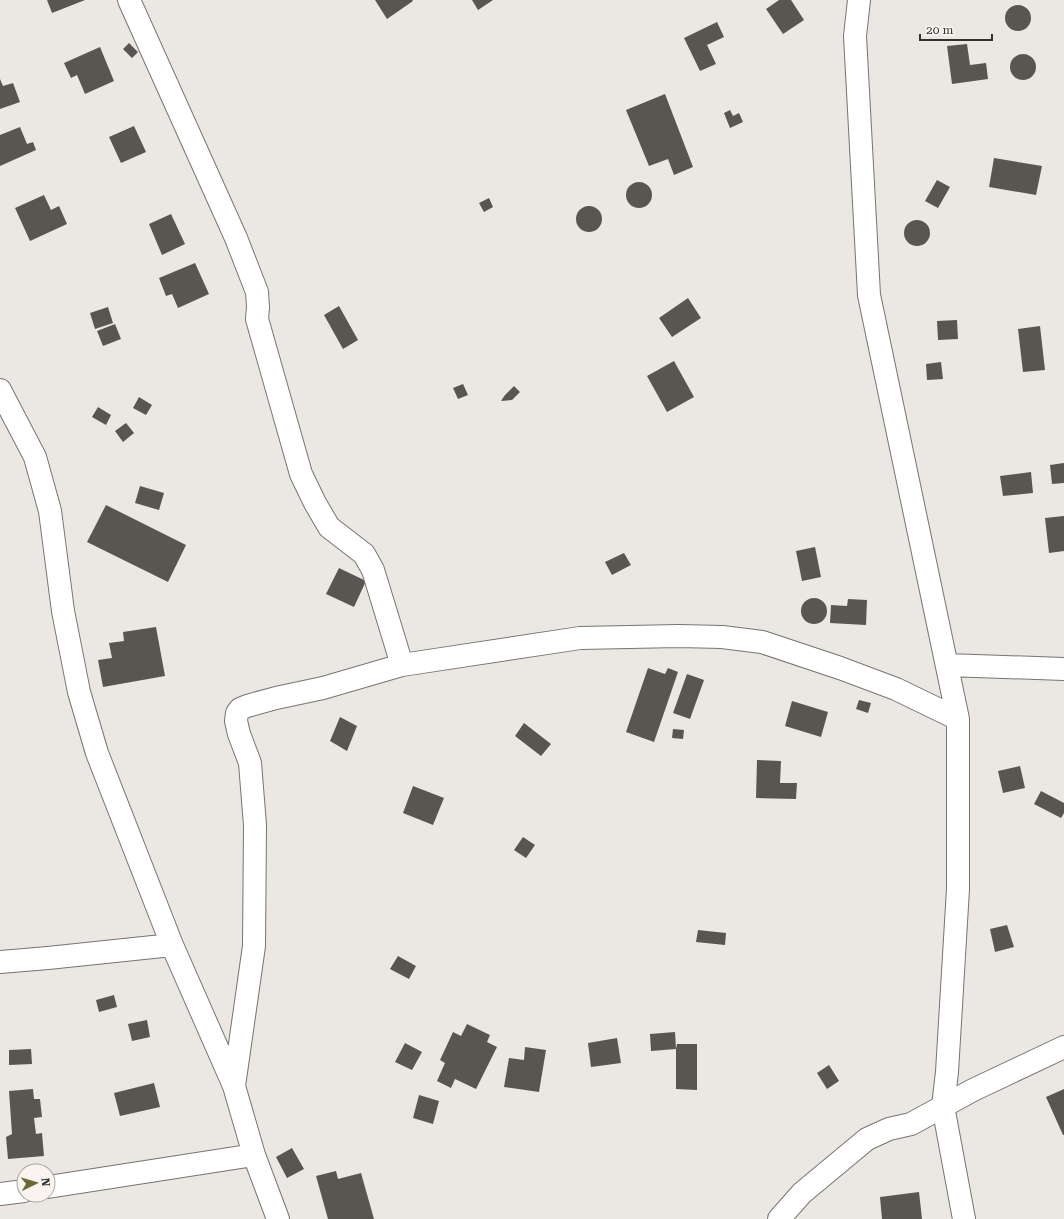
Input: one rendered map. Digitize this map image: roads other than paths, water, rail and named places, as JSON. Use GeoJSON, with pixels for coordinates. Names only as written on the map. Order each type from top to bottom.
{"type":"FeatureCollection","features":[{"type":"Feature","properties":{"kind":"street"},"geometry":{"type":"LineString","coordinates":[[128,0],[236,238],[257,292],[257,319],[301,474],[329,526],[364,554],[374,570],[402,666]]}},
{"type":"Feature","properties":{"kind":"street"},"geometry":{"type":"LineString","coordinates":[[859,0],[855,36],[869,295],[958,719],[958,889],[947,1072],[943,1106],[964,1219]]}},
{"type":"Feature","properties":{"kind":"street"},"geometry":{"type":"LineString","coordinates":[[0,390],[35,457],[50,511],[63,611],[79,692],[98,753],[172,945],[234,1086],[254,1155],[278,1219]]}},
{"type":"Feature","properties":{"kind":"street"},"geometry":{"type":"LineString","coordinates":[[234,1086],[254,946],[255,825],[250,763],[239,734],[236,721],[237,713],[240,709],[276,698],[323,688],[402,666],[580,638],[679,636],[722,637],[762,642],[840,668],[896,689],[958,719]]}},
{"type":"Feature","properties":{"kind":"street"},"geometry":{"type":"LineString","coordinates":[[947,665],[1064,669]]}},
{"type":"Feature","properties":{"kind":"street"},"geometry":{"type":"LineString","coordinates":[[0,962],[172,945]]}},
{"type":"Feature","properties":{"kind":"street"},"geometry":{"type":"LineString","coordinates":[[779,1219],[802,1193],[867,1139],[889,1129],[912,1124],[974,1090],[1064,1047]]}},
{"type":"Feature","properties":{"kind":"street"},"geometry":{"type":"LineString","coordinates":[[56,1186],[254,1155]]}},
{"type":"Feature","properties":{"kind":"street"},"geometry":{"type":"LineString","coordinates":[[0,1194],[16,1192]]}}]}
